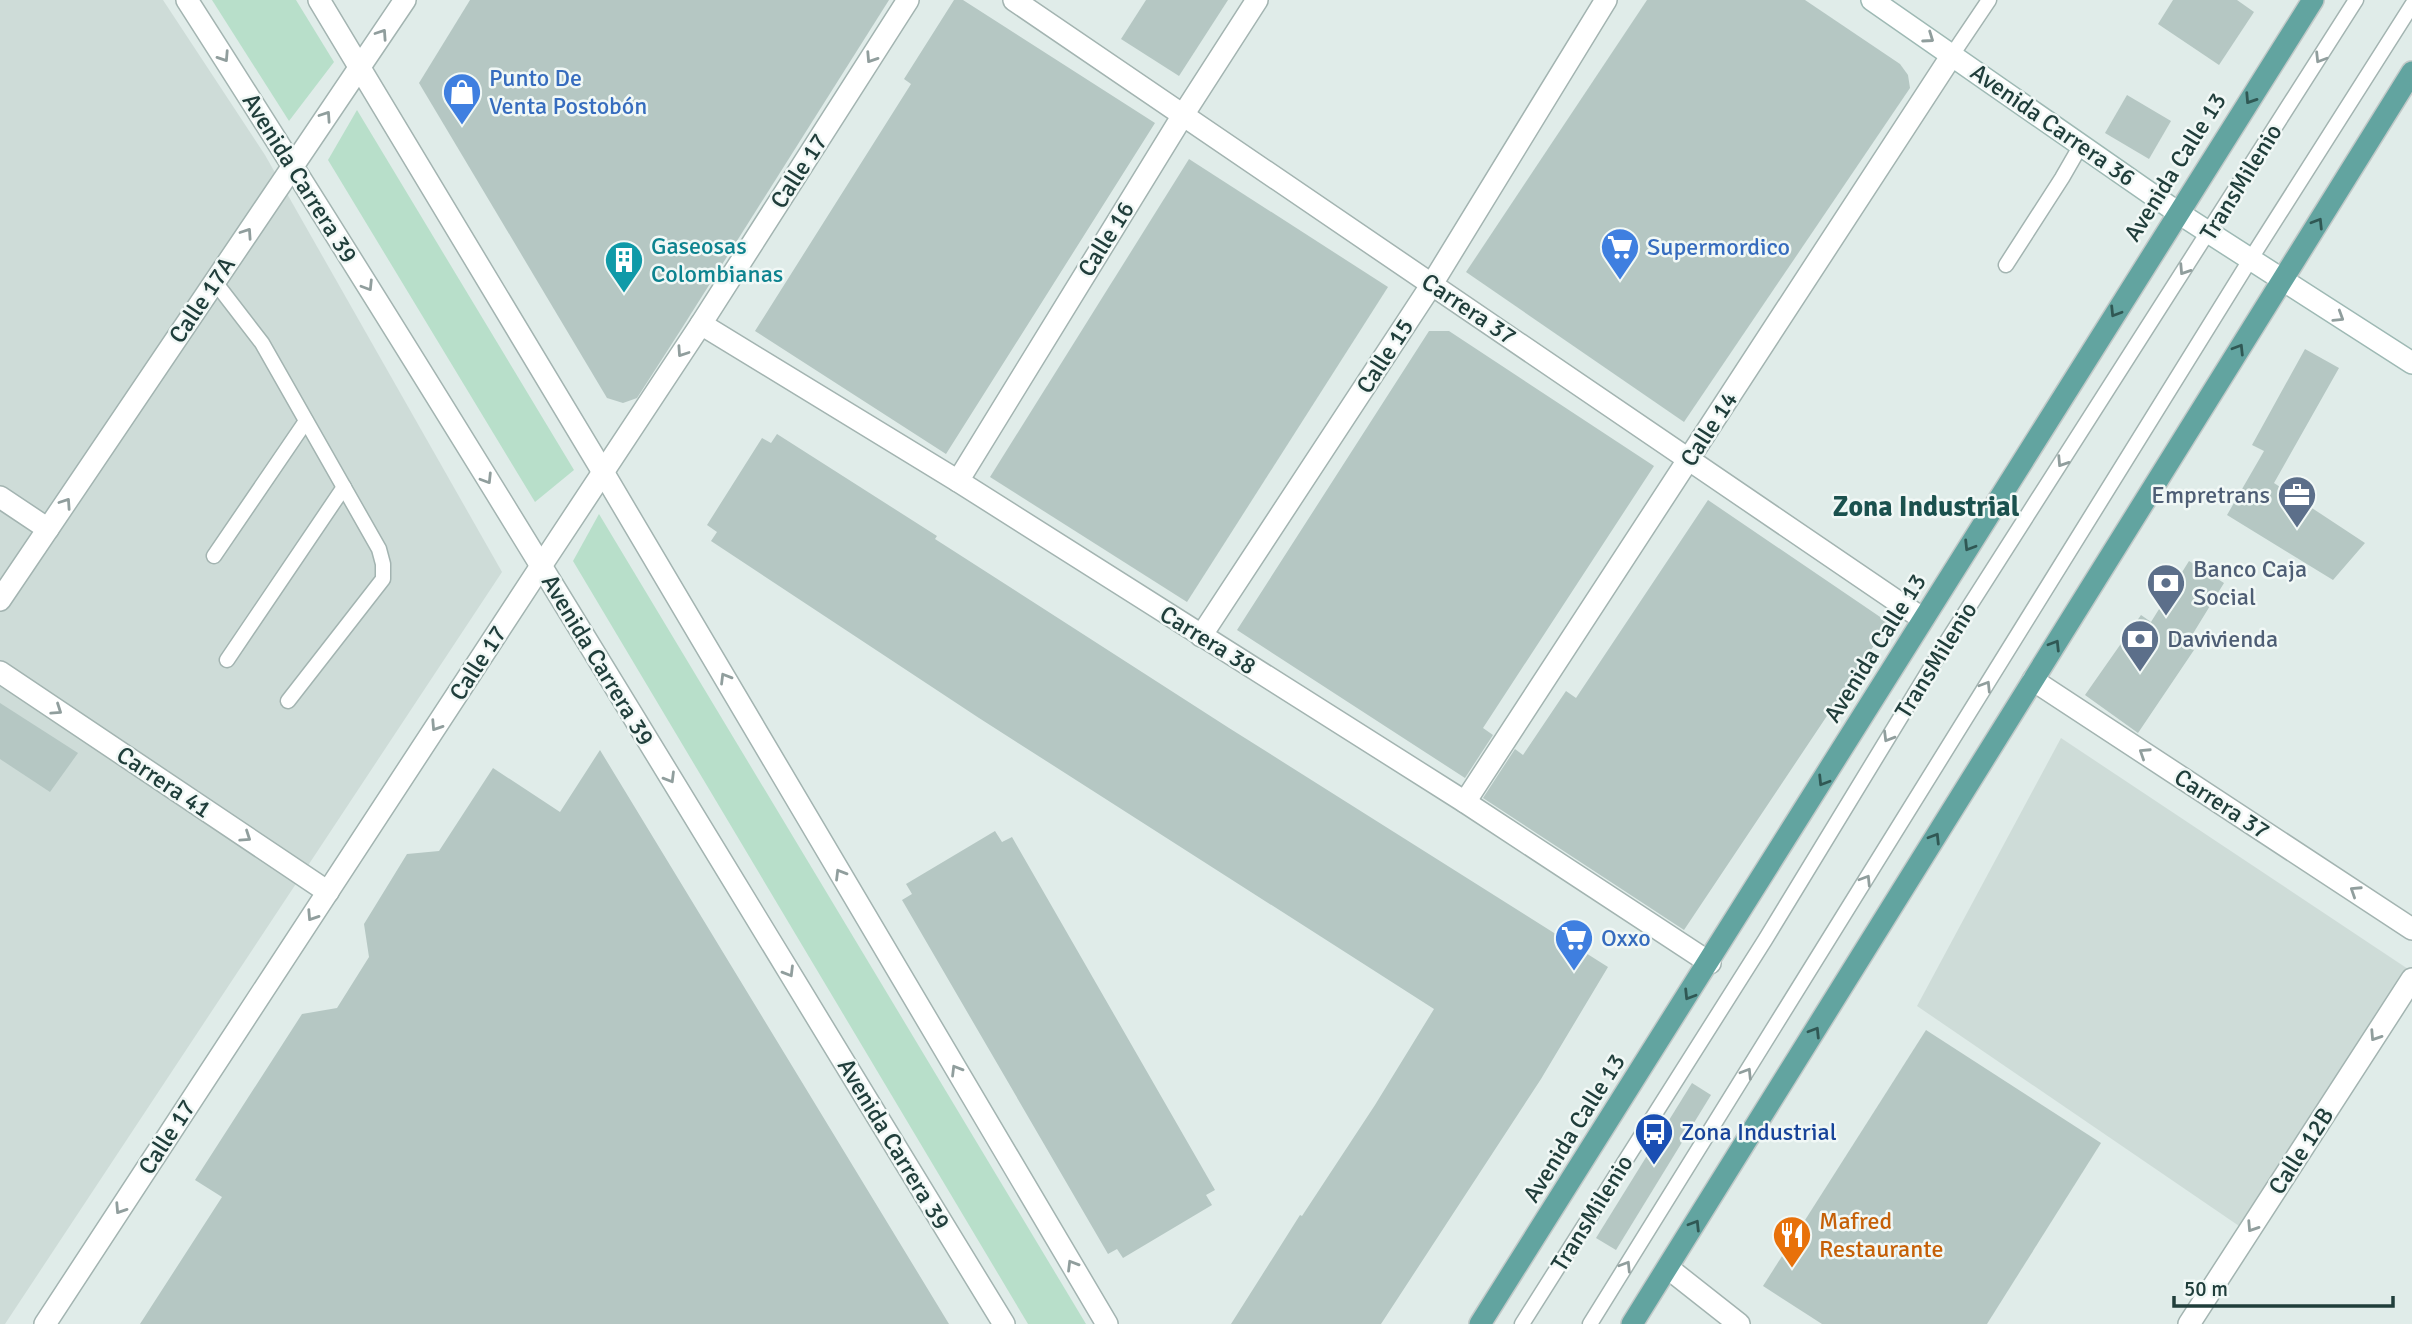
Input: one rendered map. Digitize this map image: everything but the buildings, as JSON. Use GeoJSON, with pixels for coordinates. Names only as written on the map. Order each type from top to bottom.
{"type":"FeatureCollection","features":[{"type":"Feature","properties":{"kind":"main road","name":"Avenida Calle 13"},"geometry":{"type":"LineString","coordinates":[[1480,1324],[1710,963],[2177,212],[2313,0]]}},
{"type":"Feature","properties":{"kind":"main road"},"geometry":{"type":"LineString","coordinates":[[1632,1324],[2412,72]]}},
{"type":"Feature","properties":{"kind":"street","name":"Avenida Carrera 39"},"geometry":{"type":"LineString","coordinates":[[187,0],[293,165],[541,566],[1004,1324]]}},
{"type":"Feature","properties":{"kind":"street"},"geometry":{"type":"LineString","coordinates":[[319,0],[603,472],[1107,1324]]}},
{"type":"Feature","properties":{"kind":"street","name":"Calle 17A"},"geometry":{"type":"LineString","coordinates":[[0,600],[405,0]]}},
{"type":"Feature","properties":{"kind":"street","name":"Calle 17"},"geometry":{"type":"LineString","coordinates":[[45,1324],[701,324],[908,0]]}},
{"type":"Feature","properties":{"kind":"street","name":"Carrera 37"},"geometry":{"type":"LineString","coordinates":[[1014,0],[1923,619]]}},
{"type":"Feature","properties":{"kind":"street","name":"Calle 16"},"geometry":{"type":"LineString","coordinates":[[958,481],[1182,115],[1257,0]]}},
{"type":"Feature","properties":{"kind":"street","name":"Calle 15"},"geometry":{"type":"LineString","coordinates":[[1201,636],[1432,284],[1606,0]]}},
{"type":"Feature","properties":{"kind":"street","name":"Avenida Carrera 36"},"geometry":{"type":"LineString","coordinates":[[1872,0],[2208,233],[2412,363]]}},
{"type":"Feature","properties":{"kind":"street","name":"Calle 14"},"geometry":{"type":"LineString","coordinates":[[1465,802],[1952,55]]}},
{"type":"Feature","properties":{"kind":"street","name":"Carrera 38"},"geometry":{"type":"LineString","coordinates":[[701,324],[958,481],[1465,802],[1710,963]]}},
{"type":"Feature","properties":{"kind":"street"},"geometry":{"type":"LineString","coordinates":[[0,497],[48,529]]}},
{"type":"Feature","properties":{"kind":"street","name":"Carrera 41"},"geometry":{"type":"LineString","coordinates":[[0,672],[328,892]]}},
{"type":"Feature","properties":{"kind":"street","name":"Carrera 37"},"geometry":{"type":"LineString","coordinates":[[2033,680],[2412,929]]}},
{"type":"Feature","properties":{"kind":"street","name":"Calle 12B"},"geometry":{"type":"LineString","coordinates":[[2189,1324],[2412,979]]}},
{"type":"Feature","properties":{"kind":"street"},"geometry":{"type":"LineString","coordinates":[[1668,1268],[1739,1324]]}},
{"type":"Feature","properties":{"kind":"lane"},"geometry":{"type":"LineString","coordinates":[[1952,55],[1989,0]]}},
{"type":"Feature","properties":{"kind":"lane","name":"TransMilenio"},"geometry":{"type":"LineString","coordinates":[[1522,1324],[1765,940],[1944,646],[2356,0]]}},
{"type":"Feature","properties":{"kind":"lane","name":"TransMilenio"},"geometry":{"type":"LineString","coordinates":[[1590,1324],[2250,260],[2412,5]]}},
{"type":"Feature","properties":{"kind":"lane"},"geometry":{"type":"LineString","coordinates":[[2006,265],[2081,145]]}},
{"type":"Feature","properties":{"kind":"lane"},"geometry":{"type":"LineString","coordinates":[[215,282],[262,343],[379,549],[383,564],[383,579],[288,701]]}},
{"type":"Feature","properties":{"kind":"lane"},"geometry":{"type":"LineString","coordinates":[[214,556],[306,421]]}},
{"type":"Feature","properties":{"kind":"lane"},"geometry":{"type":"LineString","coordinates":[[226,660],[344,487]]}},
{"type":"Feature","properties":{"kind":"shaded area"},"geometry":{"type":"Polygon","coordinates":[[[0,0],[163,0],[265,155],[502,572],[5,1324],[0,1324],[0,0]]]}},
{"type":"Feature","properties":{"kind":"shaded area"},"geometry":{"type":"Polygon","coordinates":[[[2061,738],[2408,969],[2242,1228],[1917,1006],[2061,738]]]}},
{"type":"Feature","properties":{"kind":"green space"},"geometry":{"type":"Polygon","coordinates":[[[212,0],[296,0],[334,62],[289,121],[212,0]]]}},
{"type":"Feature","properties":{"kind":"green space"},"geometry":{"type":"Polygon","coordinates":[[[357,110],[574,470],[535,502],[328,160],[357,110]]]}},
{"type":"Feature","properties":{"kind":"green space"},"geometry":{"type":"Polygon","coordinates":[[[599,514],[1086,1324],[1028,1324],[573,561],[599,514]]]}},
{"type":"Feature","properties":{"kind":"place","name":"Punto De Venta Postobón"},"geometry":{"type":"Point","coordinates":[462,126]}},
{"type":"Feature","properties":{"kind":"place","name":"Supermordico"},"geometry":{"type":"Point","coordinates":[1620,281]}},
{"type":"Feature","properties":{"kind":"place","name":"Gaseosas Colombianas"},"geometry":{"type":"Point","coordinates":[624,294]}},
{"type":"Feature","properties":{"kind":"place","name":"Empretrans"},"geometry":{"type":"Point","coordinates":[2297,529]}},
{"type":"Feature","properties":{"kind":"place","name":"Banco Caja Social"},"geometry":{"type":"Point","coordinates":[2166,617]}},
{"type":"Feature","properties":{"kind":"place","name":"Davivienda"},"geometry":{"type":"Point","coordinates":[2140,673]}},
{"type":"Feature","properties":{"kind":"place","name":"Oxxo"},"geometry":{"type":"Point","coordinates":[1574,972]}},
{"type":"Feature","properties":{"kind":"place","name":"Zona Industrial"},"geometry":{"type":"Point","coordinates":[1654,1166]}},
{"type":"Feature","properties":{"kind":"place","name":"Mafred Restaurante"},"geometry":{"type":"Point","coordinates":[1792,1269]}},
{"type":"Feature","properties":{"kind":"district","name":"Zona Industrial"},"geometry":{"type":"Point","coordinates":[1926,507]}}]}
